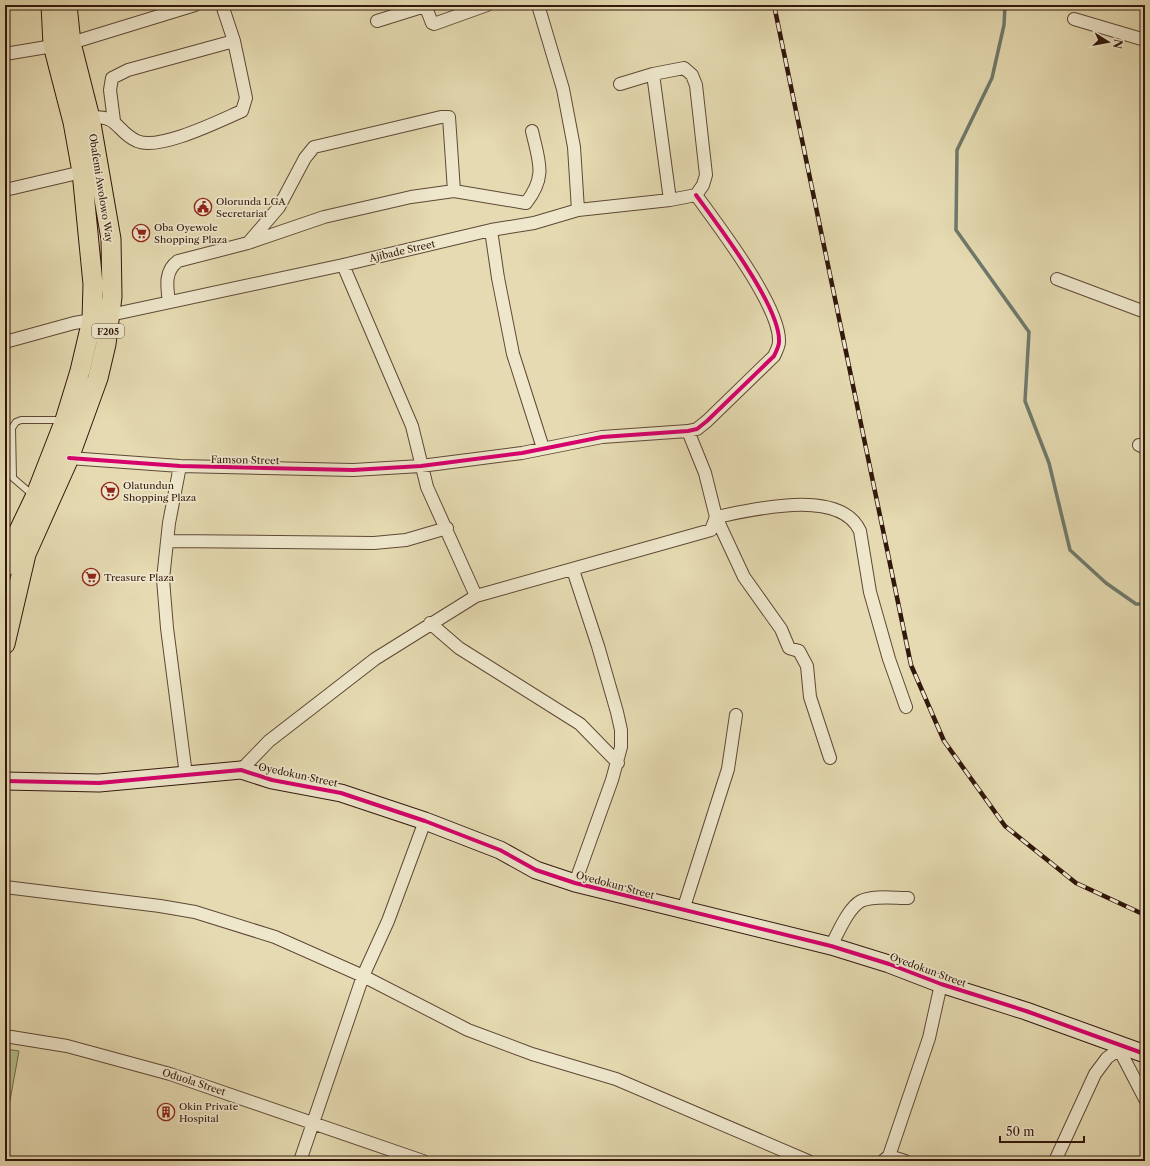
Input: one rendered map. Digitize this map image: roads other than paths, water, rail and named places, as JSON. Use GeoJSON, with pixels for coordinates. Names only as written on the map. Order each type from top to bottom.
{"type":"FeatureCollection","features":[{"type":"Feature","properties":{"kind":"main road","name":"Obafemi Awolowo Way"},"geometry":{"type":"LineString","coordinates":[[5,644],[26,554],[69,458],[98,378],[106,344],[112,297],[111,239],[90,118],[62,44],[51,5]]}},
{"type":"Feature","properties":{"kind":"main road","name":"Obafemi Awolowo Way"},"geometry":{"type":"LineString","coordinates":[[5,567],[14,541],[35,498],[65,420],[80,371],[83,321],[93,284],[82,172],[62,44],[67,5]]}},
{"type":"Feature","properties":{"kind":"street"},"geometry":{"type":"LineString","coordinates":[[5,54],[62,44],[195,5]]}},
{"type":"Feature","properties":{"kind":"street"},"geometry":{"type":"LineString","coordinates":[[90,118],[98,117],[114,121],[128,136],[147,144],[164,142],[242,112],[246,98],[234,41],[222,5]]}},
{"type":"Feature","properties":{"kind":"street"},"geometry":{"type":"LineString","coordinates":[[377,21],[425,5],[432,23],[434,24],[468,9],[487,5]]}},
{"type":"Feature","properties":{"kind":"street"},"geometry":{"type":"LineString","coordinates":[[538,5],[562,90],[574,147],[578,210]]}},
{"type":"Feature","properties":{"kind":"street"},"geometry":{"type":"LineString","coordinates":[[1074,19],[1145,40]]}},
{"type":"Feature","properties":{"kind":"street"},"geometry":{"type":"LineString","coordinates":[[114,121],[110,90],[112,78],[128,70],[234,41]]}},
{"type":"Feature","properties":{"kind":"street"},"geometry":{"type":"LineString","coordinates":[[620,84],[653,74],[684,68],[692,75],[696,85],[706,175],[703,184],[696,195]]}},
{"type":"Feature","properties":{"kind":"street"},"geometry":{"type":"LineString","coordinates":[[653,74],[670,200]]}},
{"type":"Feature","properties":{"kind":"street"},"geometry":{"type":"LineString","coordinates":[[248,243],[279,207],[305,158],[314,147],[441,117],[449,118],[454,191]]}},
{"type":"Feature","properties":{"kind":"street"},"geometry":{"type":"LineString","coordinates":[[526,204],[536,191],[540,179],[539,160],[532,131]]}},
{"type":"Feature","properties":{"kind":"street"},"geometry":{"type":"LineString","coordinates":[[5,190],[82,172],[97,161]]}},
{"type":"Feature","properties":{"kind":"street"},"geometry":{"type":"LineString","coordinates":[[169,302],[168,276],[170,268],[178,261],[248,243],[324,217],[411,197],[454,191],[526,204]]}},
{"type":"Feature","properties":{"kind":"street","name":"Ajibade Street"},"geometry":{"type":"LineString","coordinates":[[110,315],[343,265],[491,230],[534,223],[578,210],[670,200],[696,195]]}},
{"type":"Feature","properties":{"kind":"street","name":"Famson Street"},"geometry":{"type":"LineString","coordinates":[[69,458],[180,466],[353,470],[421,466],[522,453],[602,437],[654,435],[697,429],[769,362],[774,356],[779,342],[777,325],[753,277],[696,195]]}},
{"type":"Feature","properties":{"kind":"street"},"geometry":{"type":"LineString","coordinates":[[526,204],[534,223]]}},
{"type":"Feature","properties":{"kind":"street"},"geometry":{"type":"LineString","coordinates":[[491,230],[498,278],[513,354],[543,448]]}},
{"type":"Feature","properties":{"kind":"street"},"geometry":{"type":"LineString","coordinates":[[343,265],[412,426],[427,487],[447,528],[476,596]]}},
{"type":"Feature","properties":{"kind":"street"},"geometry":{"type":"LineString","coordinates":[[1057,279],[1145,312]]}},
{"type":"Feature","properties":{"kind":"street"},"geometry":{"type":"LineString","coordinates":[[5,342],[83,321]]}},
{"type":"Feature","properties":{"kind":"street"},"geometry":{"type":"LineString","coordinates":[[688,431],[704,473],[716,517],[744,577],[780,629],[789,648],[799,651],[808,666],[810,697],[830,758]]}},
{"type":"Feature","properties":{"kind":"street"},"geometry":{"type":"LineString","coordinates":[[180,466],[167,541],[163,579],[167,628],[186,775]]}},
{"type":"Feature","properties":{"kind":"street"},"geometry":{"type":"LineString","coordinates":[[716,517],[792,504],[818,506],[848,515],[856,522],[860,531],[870,592],[889,659],[906,707]]}},
{"type":"Feature","properties":{"kind":"street"},"geometry":{"type":"LineString","coordinates":[[241,770],[269,741],[375,659],[476,596],[711,530],[716,517]]}},
{"type":"Feature","properties":{"kind":"street"},"geometry":{"type":"LineString","coordinates":[[167,541],[374,544],[406,540],[447,528]]}},
{"type":"Feature","properties":{"kind":"street"},"geometry":{"type":"LineString","coordinates":[[573,570],[598,646],[618,718],[621,747],[618,763],[575,883]]}},
{"type":"Feature","properties":{"kind":"street"},"geometry":{"type":"LineString","coordinates":[[430,624],[459,648],[580,724],[618,763]]}},
{"type":"Feature","properties":{"kind":"street"},"geometry":{"type":"LineString","coordinates":[[683,910],[728,769],[736,716]]}},
{"type":"Feature","properties":{"kind":"street","name":"Oyedokun Street"},"geometry":{"type":"LineString","coordinates":[[5,781],[99,782],[241,770],[272,780],[341,793],[500,850],[536,870],[575,883],[831,946],[889,964],[941,984],[1026,1011],[1112,1045],[1145,1054]]}},
{"type":"Feature","properties":{"kind":"street"},"geometry":{"type":"LineString","coordinates":[[300,1161],[363,976],[388,921],[425,822]]}},
{"type":"Feature","properties":{"kind":"street"},"geometry":{"type":"LineString","coordinates":[[5,887],[160,906],[195,912],[275,937],[363,976],[468,1030],[532,1054],[616,1079],[808,1161]]}},
{"type":"Feature","properties":{"kind":"street"},"geometry":{"type":"LineString","coordinates":[[831,946],[854,906],[861,901],[869,899],[908,898]]}},
{"type":"Feature","properties":{"kind":"street"},"geometry":{"type":"LineString","coordinates":[[905,1161],[886,1158],[929,1038],[941,984]]}},
{"type":"Feature","properties":{"kind":"street","name":"Oduola Street"},"geometry":{"type":"LineString","coordinates":[[5,1036],[67,1046],[170,1074],[221,1090],[423,1161]]}},
{"type":"Feature","properties":{"kind":"street"},"geometry":{"type":"LineString","coordinates":[[1112,1045],[1145,1099]]}},
{"type":"Feature","properties":{"kind":"street"},"geometry":{"type":"LineString","coordinates":[[1055,1161],[1095,1074],[1107,1058],[1112,1045]]}},
{"type":"Feature","properties":{"kind":"lane"},"geometry":{"type":"LineString","coordinates":[[35,498],[13,478],[12,428],[16,422],[21,420],[65,420]]}},
{"type":"Feature","properties":{"kind":"waterway"},"geometry":{"type":"LineString","coordinates":[[1005,5],[1004,25],[992,78],[957,150],[956,230],[1029,332],[1025,401],[1049,463],[1070,550],[1106,583],[1136,604],[1145,604]]}},
{"type":"Feature","properties":{"kind":"railway"},"geometry":{"type":"LineString","coordinates":[[774,5],[911,665],[944,741],[1005,826],[1076,883],[1145,915]]}},
{"type":"Feature","properties":{"kind":"place","name":"Olorunda LGA Secretariat"},"geometry":{"type":"Point","coordinates":[203,207]}},
{"type":"Feature","properties":{"kind":"place","name":"Oba Oyewole Shopping Plaza"},"geometry":{"type":"Point","coordinates":[141,233]}},
{"type":"Feature","properties":{"kind":"place","name":"Olatundun Shopping Plaza"},"geometry":{"type":"Point","coordinates":[110,491]}},
{"type":"Feature","properties":{"kind":"place","name":"Treasure Plaza"},"geometry":{"type":"Point","coordinates":[91,577]}},
{"type":"Feature","properties":{"kind":"place","name":"Okin Private Hospital"},"geometry":{"type":"Point","coordinates":[166,1112]}}]}
